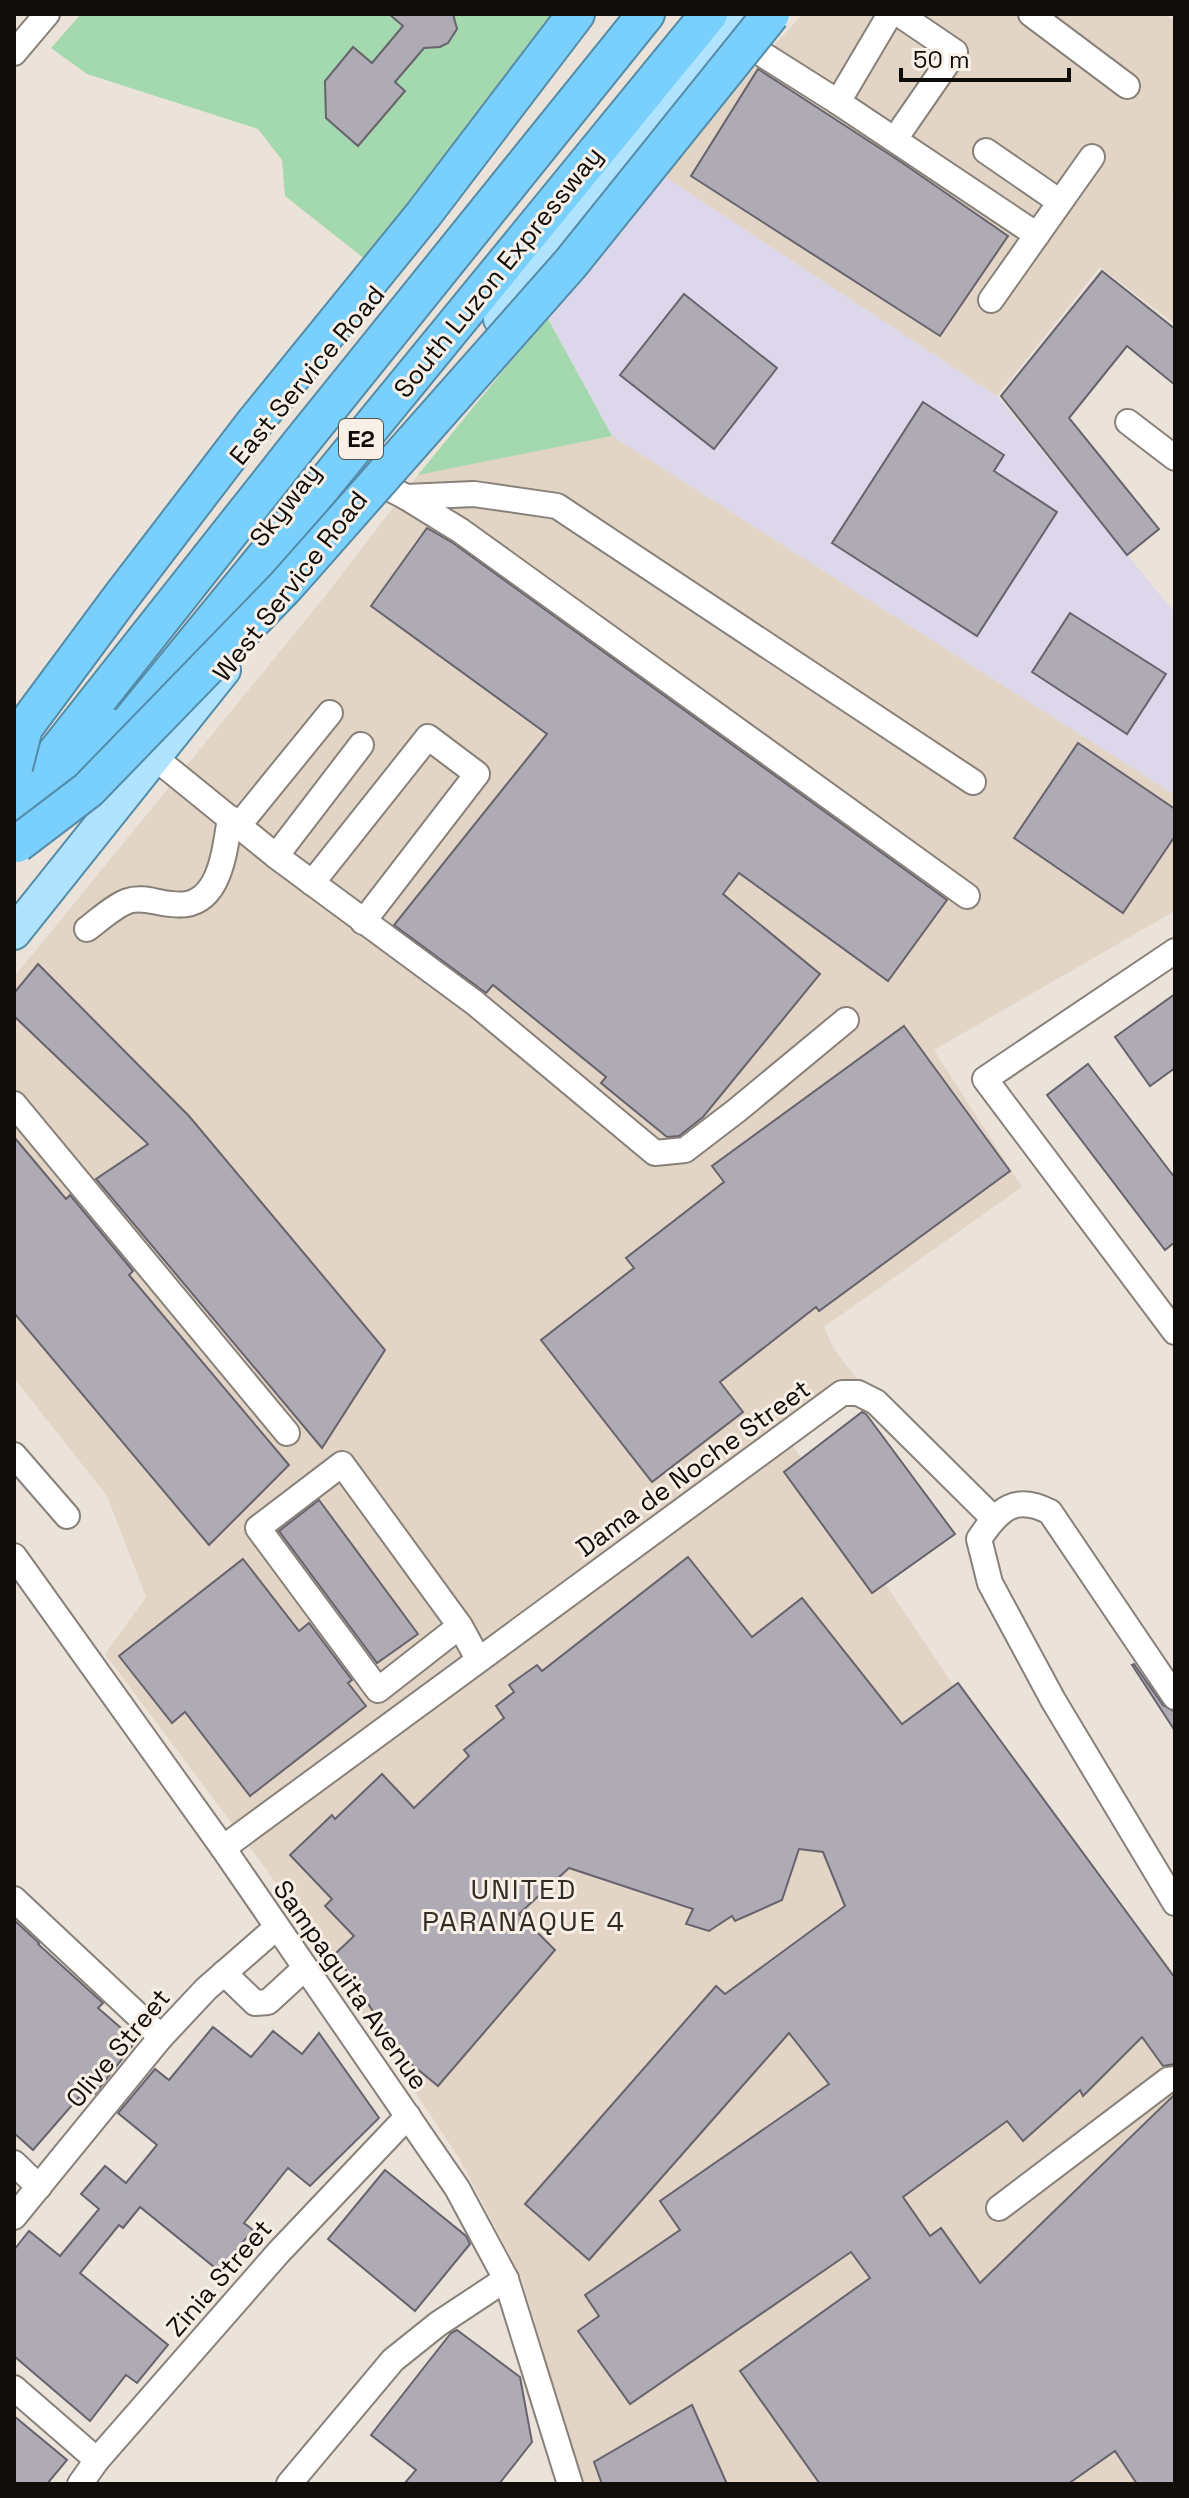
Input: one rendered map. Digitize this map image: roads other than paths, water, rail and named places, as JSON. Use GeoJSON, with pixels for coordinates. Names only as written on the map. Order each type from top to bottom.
{"type":"FeatureCollection","features":[{"type":"Feature","properties":{"kind":"highway"},"geometry":{"type":"LineString","coordinates":[[14,767],[24,728],[121,597],[255,422],[423,215],[576,14]]}},
{"type":"Feature","properties":{"kind":"highway","name":"E2"},"geometry":{"type":"LineString","coordinates":[[14,785],[628,14]]}},
{"type":"Feature","properties":{"kind":"highway","name":"Skyway"},"geometry":{"type":"LineString","coordinates":[[14,806],[299,445],[646,14]]}},
{"type":"Feature","properties":{"kind":"highway","name":"Skyway"},"geometry":{"type":"LineString","coordinates":[[15,852],[677,14]]}},
{"type":"Feature","properties":{"kind":"highway"},"geometry":{"type":"LineString","coordinates":[[15,852],[88,790],[285,587],[571,263],[771,14]]}},
{"type":"Feature","properties":{"kind":"highway","name":"South Luzon Expressway"},"geometry":{"type":"LineString","coordinates":[[15,852],[728,20]]}},
{"type":"Feature","properties":{"kind":"main road","name":"East Service Road"},"geometry":{"type":"LineString","coordinates":[[14,728],[438,217],[590,14]]}},
{"type":"Feature","properties":{"kind":"main road","name":"West Service Road"},"geometry":{"type":"LineString","coordinates":[[14,933],[290,589],[612,177],[728,20]]}},
{"type":"Feature","properties":{"kind":"street"},"geometry":{"type":"LineString","coordinates":[[14,53],[47,14]]}},
{"type":"Feature","properties":{"kind":"street"},"geometry":{"type":"LineString","coordinates":[[838,102],[890,14]]}},
{"type":"Feature","properties":{"kind":"street"},"geometry":{"type":"LineString","coordinates":[[895,139],[955,52],[899,14]]}},
{"type":"Feature","properties":{"kind":"street"},"geometry":{"type":"LineString","coordinates":[[1031,14],[1127,86]]}},
{"type":"Feature","properties":{"kind":"street"},"geometry":{"type":"LineString","coordinates":[[728,20],[838,102],[1037,235]]}},
{"type":"Feature","properties":{"kind":"street"},"geometry":{"type":"LineString","coordinates":[[986,151],[1060,202]]}},
{"type":"Feature","properties":{"kind":"street"},"geometry":{"type":"LineString","coordinates":[[991,300],[1092,157]]}},
{"type":"Feature","properties":{"kind":"street"},"geometry":{"type":"LineString","coordinates":[[1128,422],[1175,458]]}},
{"type":"Feature","properties":{"kind":"street"},"geometry":{"type":"LineString","coordinates":[[373,480],[461,531],[967,896]]}},
{"type":"Feature","properties":{"kind":"street"},"geometry":{"type":"LineString","coordinates":[[406,497],[474,494],[557,506],[973,782]]}},
{"type":"Feature","properties":{"kind":"street"},"geometry":{"type":"LineString","coordinates":[[87,929],[128,901],[146,899],[186,906],[203,898],[215,881],[234,822],[330,713]]}},
{"type":"Feature","properties":{"kind":"street"},"geometry":{"type":"LineString","coordinates":[[312,883],[428,737],[477,774],[363,922]]}},
{"type":"Feature","properties":{"kind":"street"},"geometry":{"type":"LineString","coordinates":[[276,856],[361,745]]}},
{"type":"Feature","properties":{"kind":"street"},"geometry":{"type":"LineString","coordinates":[[154,757],[276,856],[475,1003],[655,1153],[685,1150],[846,1020]]}},
{"type":"Feature","properties":{"kind":"street"},"geometry":{"type":"LineString","coordinates":[[1175,951],[985,1079],[1175,1332]]}},
{"type":"Feature","properties":{"kind":"street"},"geometry":{"type":"LineString","coordinates":[[14,1104],[287,1433]]}},
{"type":"Feature","properties":{"kind":"street","name":"Dama de Noche Street"},"geometry":{"type":"LineString","coordinates":[[223,1848],[842,1393],[858,1393],[876,1402],[993,1518]]}},
{"type":"Feature","properties":{"kind":"street"},"geometry":{"type":"LineString","coordinates":[[14,1455],[67,1516]]}},
{"type":"Feature","properties":{"kind":"street"},"geometry":{"type":"LineString","coordinates":[[460,1626],[378,1690],[258,1528],[342,1464],[460,1626],[478,1659]]}},
{"type":"Feature","properties":{"kind":"street"},"geometry":{"type":"LineString","coordinates":[[1175,1697],[1050,1512],[1034,1504],[1014,1504],[993,1518],[979,1539],[990,1583],[1053,1700],[1175,1903]]}},
{"type":"Feature","properties":{"kind":"street","name":"Sampaguita Avenue"},"geometry":{"type":"LineString","coordinates":[[14,1556],[223,1848],[457,2188],[506,2279],[566,2483]]}},
{"type":"Feature","properties":{"kind":"street"},"geometry":{"type":"LineString","coordinates":[[14,1899],[161,2037]]}},
{"type":"Feature","properties":{"kind":"street","name":"Olive Street"},"geometry":{"type":"LineString","coordinates":[[14,2217],[161,2037],[224,1973],[277,1927]]}},
{"type":"Feature","properties":{"kind":"street"},"geometry":{"type":"LineString","coordinates":[[224,1973],[255,2003],[268,2002],[305,1968]]}},
{"type":"Feature","properties":{"kind":"street"},"geometry":{"type":"LineString","coordinates":[[999,2208],[1168,2080],[1175,2079]]}},
{"type":"Feature","properties":{"kind":"street","name":"Zinia Street"},"geometry":{"type":"LineString","coordinates":[[80,2484],[97,2460],[278,2253],[408,2116]]}},
{"type":"Feature","properties":{"kind":"street"},"geometry":{"type":"LineString","coordinates":[[14,2163],[39,2187]]}},
{"type":"Feature","properties":{"kind":"street"},"geometry":{"type":"LineString","coordinates":[[289,2484],[393,2360],[438,2324],[506,2279]]}},
{"type":"Feature","properties":{"kind":"street"},"geometry":{"type":"LineString","coordinates":[[14,2388],[97,2460]]}},
{"type":"Feature","properties":{"kind":"district","name":"UNITED PARANAQUE 4"},"geometry":{"type":"Point","coordinates":[524,1905]}}]}
